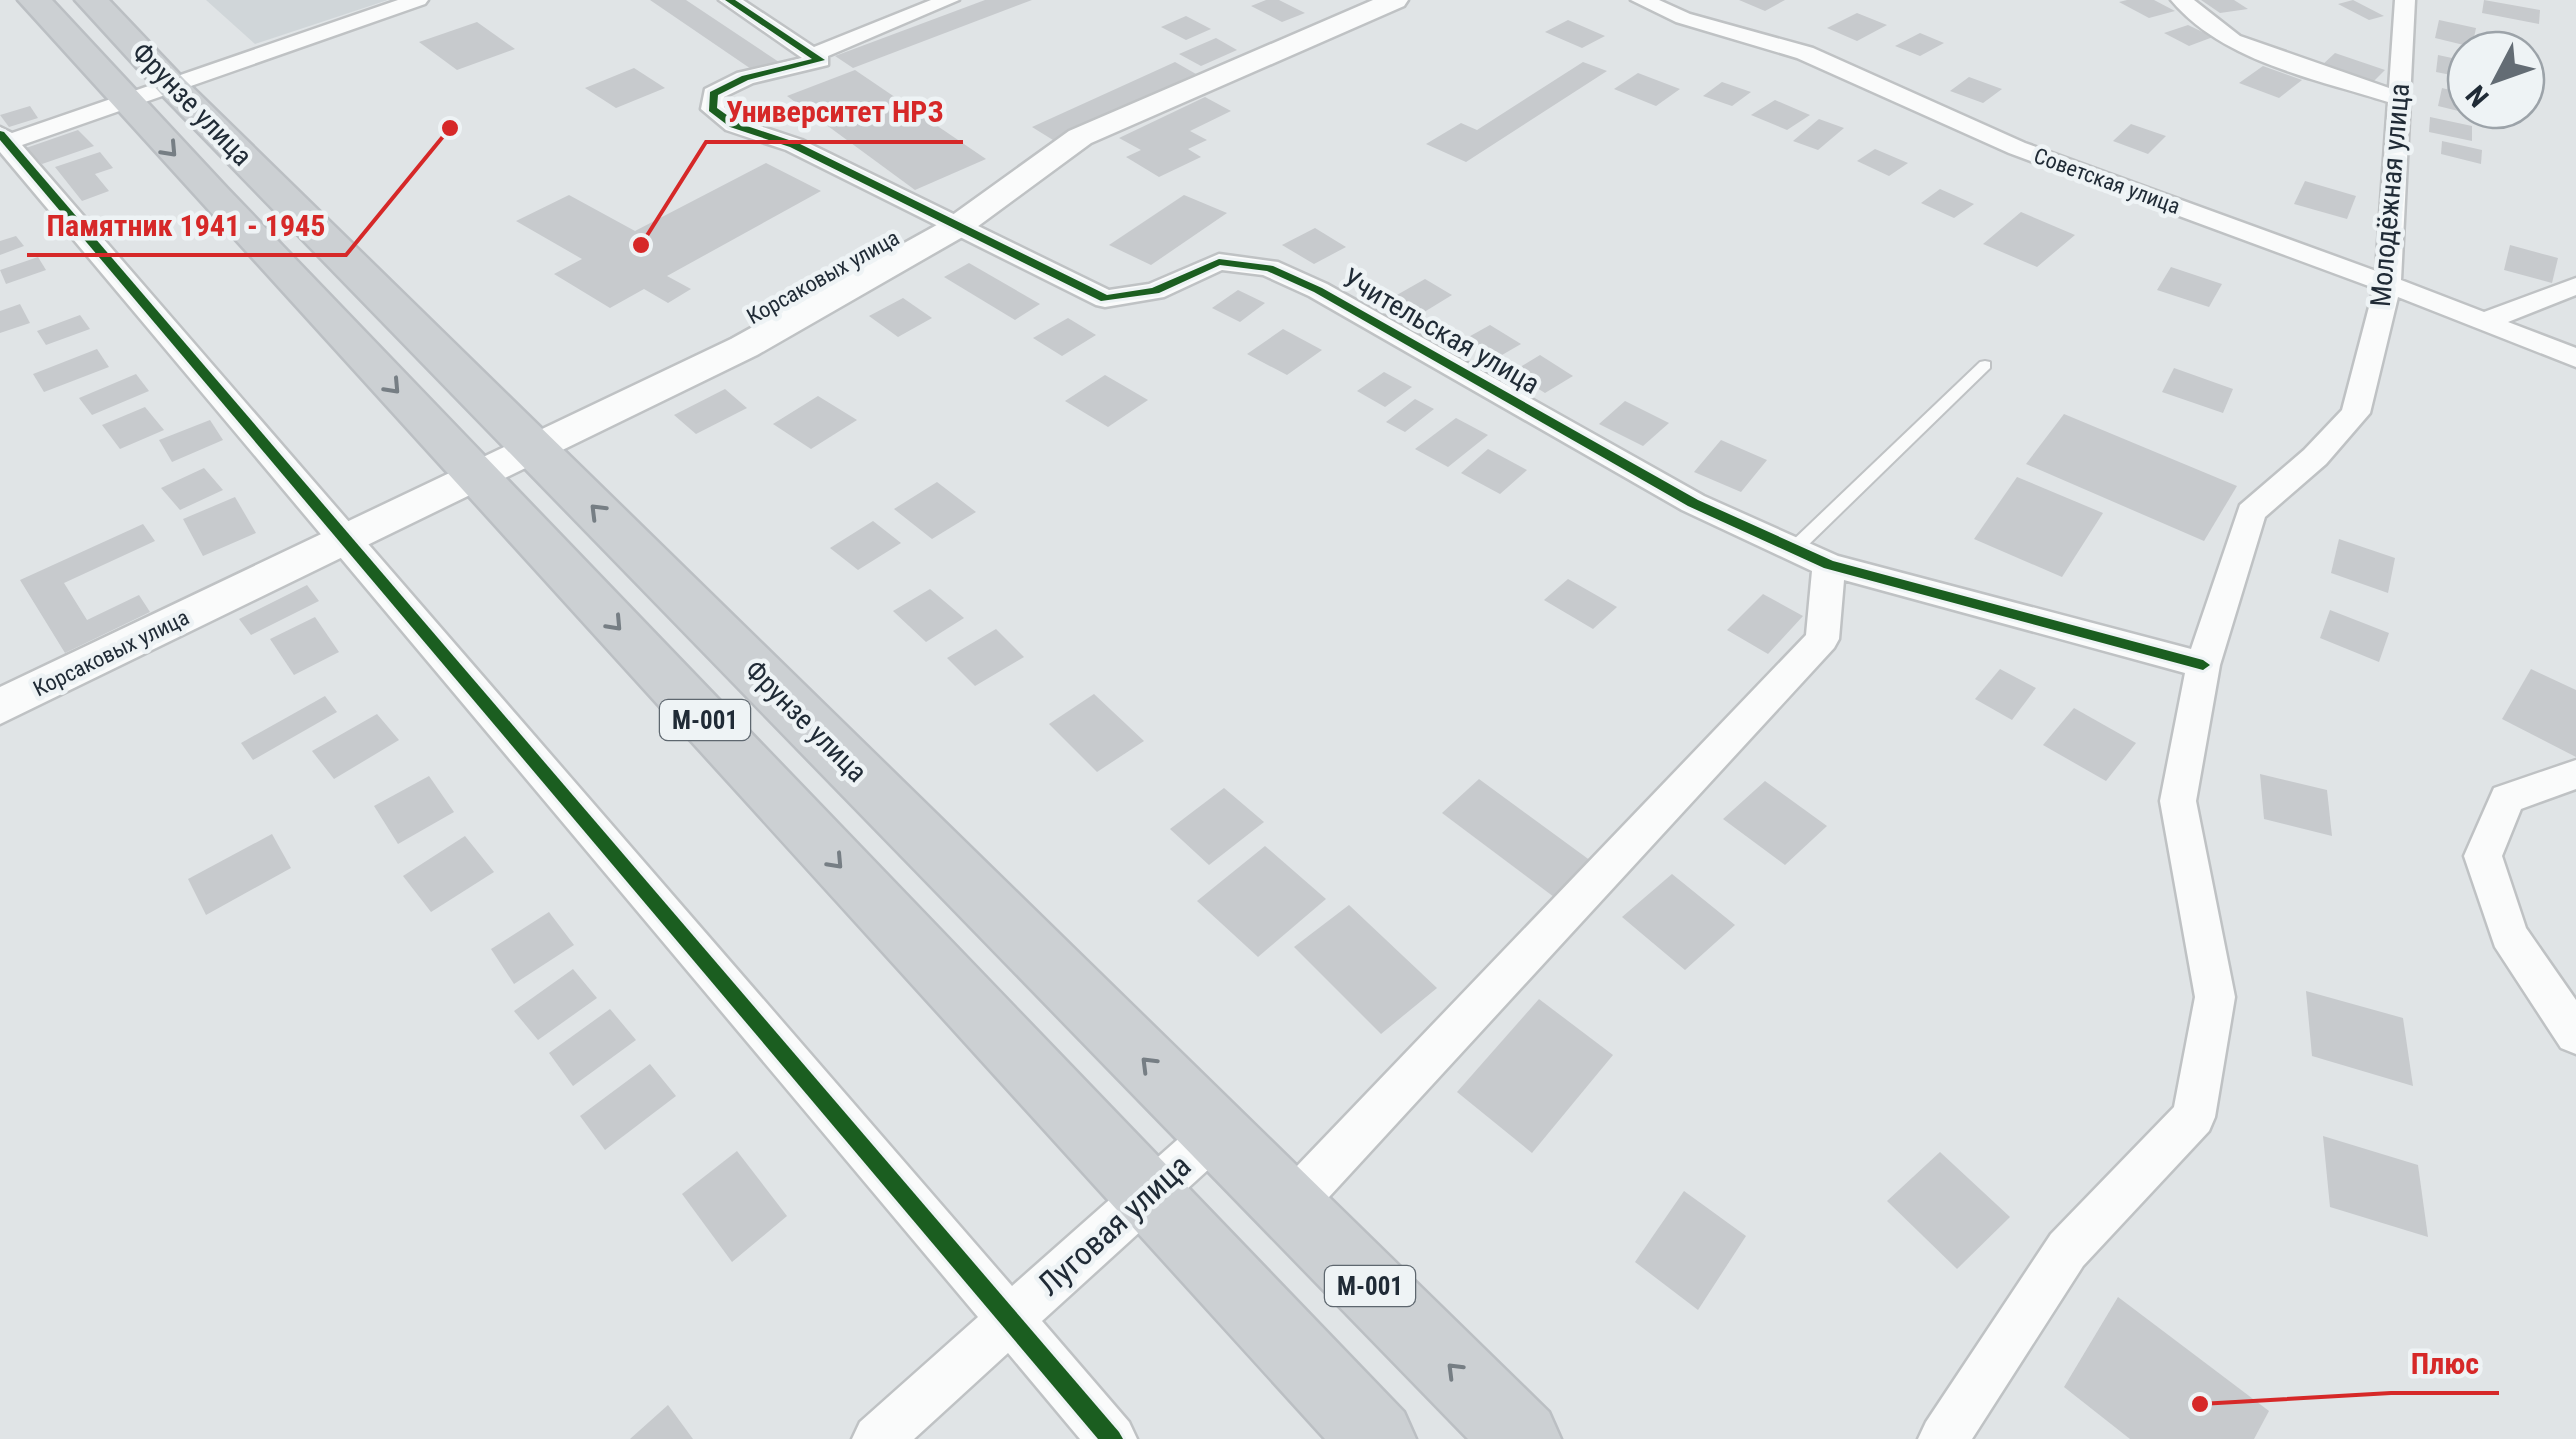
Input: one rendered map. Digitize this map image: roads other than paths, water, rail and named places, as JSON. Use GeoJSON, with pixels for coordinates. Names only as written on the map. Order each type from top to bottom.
{"type":"FeatureCollection","features":[{"type":"Feature","properties":{"kind":"main road","name":"Фрунзе улица"},"geometry":{"type":"LineString","coordinates":[[34,0],[149,94],[533,447],[1522,1439]]}},
{"type":"Feature","properties":{"kind":"main road","name":"Фрунзе улица"},"geometry":{"type":"LineString","coordinates":[[91,0],[149,94],[476,475],[1377,1439]]}},
{"type":"Feature","properties":{"kind":"street"},"geometry":{"type":"LineString","coordinates":[[418,0],[149,94],[2,140],[347,538],[1112,1439]]}},
{"type":"Feature","properties":{"kind":"street"},"geometry":{"type":"LineString","coordinates":[[729,0],[813,55],[949,0]]}},
{"type":"Feature","properties":{"kind":"street","name":"Корсаковых улица"},"geometry":{"type":"LineString","coordinates":[[0,706],[744,347],[955,228],[1080,137],[1394,0]]}},
{"type":"Feature","properties":{"kind":"street","name":"Советская улица"},"geometry":{"type":"LineString","coordinates":[[1642,0],[1683,18],[1805,53],[2017,148],[2388,284],[2576,358]]}},
{"type":"Feature","properties":{"kind":"street"},"geometry":{"type":"LineString","coordinates":[[2180,0],[2232,41],[2290,64],[2399,98]]}},
{"type":"Feature","properties":{"kind":"street","name":"Молодёжная улица"},"geometry":{"type":"LineString","coordinates":[[1942,1439],[2067,1250],[2194,1116],[2215,997],[2178,801],[2203,665],[2251,512],[2315,457],[2356,413],[2388,284],[2405,0]]}},
{"type":"Feature","properties":{"kind":"street","name":"Учительская улица"},"geometry":{"type":"LineString","coordinates":[[813,55],[820,60],[745,78],[713,94],[712,109],[734,125],[794,145],[1104,300],[1155,291],[1218,262],[1269,268],[1318,290],[1693,503],[1812,556],[2203,665]]}},
{"type":"Feature","properties":{"kind":"street"},"geometry":{"type":"LineString","coordinates":[[2486,322],[2576,286]]}},
{"type":"Feature","properties":{"kind":"street"},"geometry":{"type":"LineString","coordinates":[[1290,1206],[1822,638],[1812,556]]}},
{"type":"Feature","properties":{"kind":"street"},"geometry":{"type":"LineString","coordinates":[[2576,774],[2507,799],[2483,856],[2510,935],[2576,1035]]}},
{"type":"Feature","properties":{"kind":"street","name":"Луговая улица"},"geometry":{"type":"LineString","coordinates":[[877,1439],[1216,1133]]}},
{"type":"Feature","properties":{"kind":"lane"},"geometry":{"type":"LineString","coordinates":[[1812,556],[1985,365]]}},
{"type":"Feature","properties":{"kind":"place","name":"Памятник 1941 - 1945"},"geometry":{"type":"Point","coordinates":[450,128]}},
{"type":"Feature","properties":{"kind":"place","name":"Университет НРЗ"},"geometry":{"type":"Point","coordinates":[641,245]}},
{"type":"Feature","properties":{"kind":"place","name":"Плюс"},"geometry":{"type":"Point","coordinates":[2200,1404]}}]}
